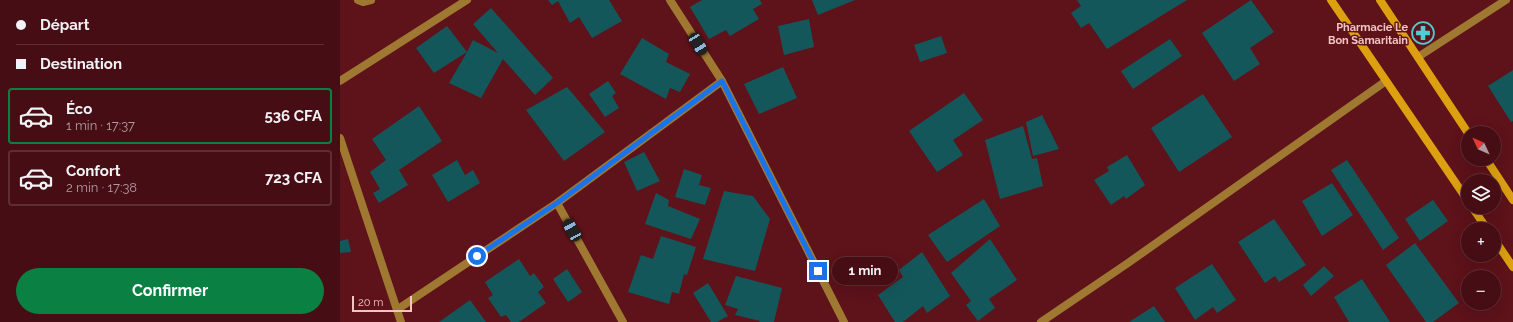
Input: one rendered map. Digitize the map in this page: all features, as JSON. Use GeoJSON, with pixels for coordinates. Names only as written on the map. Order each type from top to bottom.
{"type":"FeatureCollection","features":[{"type":"Feature","properties":{"kind":"main road"},"geometry":{"type":"LineString","coordinates":[[1331,0],[1461,191]]}},
{"type":"Feature","properties":{"kind":"main road"},"geometry":{"type":"LineString","coordinates":[[1380,0],[1463,126]]}},
{"type":"Feature","properties":{"kind":"main road"},"geometry":{"type":"LineString","coordinates":[[1491,166],[1513,200]]}},
{"type":"Feature","properties":{"kind":"main road"},"geometry":{"type":"LineString","coordinates":[[1501,249],[1513,267]]}},
{"type":"Feature","properties":{"kind":"street"},"geometry":{"type":"LineString","coordinates":[[358,0],[363,2],[371,0]]}},
{"type":"Feature","properties":{"kind":"street"},"geometry":{"type":"LineString","coordinates":[[340,81],[467,0]]}},
{"type":"Feature","properties":{"kind":"street"},"geometry":{"type":"LineString","coordinates":[[670,0],[722,81],[844,322]]}},
{"type":"Feature","properties":{"kind":"street"},"geometry":{"type":"LineString","coordinates":[[1418,57],[1506,0]]}},
{"type":"Feature","properties":{"kind":"street"},"geometry":{"type":"LineString","coordinates":[[398,309],[557,203],[722,81]]}},
{"type":"Feature","properties":{"kind":"street"},"geometry":{"type":"LineString","coordinates":[[1041,322],[1128,263],[1386,81]]}},
{"type":"Feature","properties":{"kind":"street"},"geometry":{"type":"LineString","coordinates":[[340,138],[398,309],[401,322]]}},
{"type":"Feature","properties":{"kind":"street"},"geometry":{"type":"LineString","coordinates":[[557,203],[622,322]]}},
{"type":"Feature","properties":{"kind":"building"},"geometry":{"type":"Polygon","coordinates":[[[548,0],[609,0],[622,21],[592,38],[579,17],[570,23],[558,1],[552,5],[548,0]]]}},
{"type":"Feature","properties":{"kind":"building"},"geometry":{"type":"Polygon","coordinates":[[[702,0],[760,0],[762,4],[753,9],[759,19],[730,36],[726,30],[709,39],[690,7],[702,0]]]}},
{"type":"Feature","properties":{"kind":"building"},"geometry":{"type":"Polygon","coordinates":[[[812,0],[855,0],[818,15],[812,0]]]}},
{"type":"Feature","properties":{"kind":"building"},"geometry":{"type":"Polygon","coordinates":[[[1077,0],[1187,0],[1107,49],[1089,23],[1081,28],[1071,13],[1081,6],[1077,0]]]}},
{"type":"Feature","properties":{"kind":"building"},"geometry":{"type":"Polygon","coordinates":[[[1251,0],[1274,32],[1250,48],[1260,64],[1234,81],[1202,33],[1251,0]]]}},
{"type":"Feature","properties":{"kind":"building"},"geometry":{"type":"Polygon","coordinates":[[[491,8],[553,78],[535,95],[503,59],[481,98],[449,83],[473,40],[498,53],[473,24],[491,8]]]}},
{"type":"Feature","properties":{"kind":"building"},"geometry":{"type":"Polygon","coordinates":[[[809,19],[814,47],[784,55],[778,26],[809,19]]]}},
{"type":"Feature","properties":{"kind":"building"},"geometry":{"type":"Polygon","coordinates":[[[447,26],[467,52],[434,73],[416,48],[447,26]]]}},
{"type":"Feature","properties":{"kind":"building"},"geometry":{"type":"Polygon","coordinates":[[[941,36],[947,53],[920,62],[914,45],[941,36]]]}},
{"type":"Feature","properties":{"kind":"building"},"geometry":{"type":"Polygon","coordinates":[[[642,38],[669,54],[666,62],[690,74],[680,92],[670,88],[666,99],[620,74],[642,38]]]}},
{"type":"Feature","properties":{"kind":"building"},"geometry":{"type":"Polygon","coordinates":[[[1170,39],[1182,56],[1133,89],[1121,71],[1170,39]]]}},
{"type":"Feature","properties":{"kind":"building"},"geometry":{"type":"Polygon","coordinates":[[[783,67],[797,98],[759,114],[744,84],[783,67]]]}},
{"type":"Feature","properties":{"kind":"building"},"geometry":{"type":"Polygon","coordinates":[[[1513,70],[1513,121],[1511,122],[1488,86],[1513,70]]]}},
{"type":"Feature","properties":{"kind":"building"},"geometry":{"type":"Polygon","coordinates":[[[608,81],[616,93],[612,96],[619,108],[605,117],[589,94],[608,81]]]}},
{"type":"Feature","properties":{"kind":"building"},"geometry":{"type":"Polygon","coordinates":[[[567,87],[605,132],[564,161],[526,110],[567,87]]]}},
{"type":"Feature","properties":{"kind":"building"},"geometry":{"type":"Polygon","coordinates":[[[964,93],[983,120],[953,140],[963,155],[937,172],[909,131],[964,93]]]}},
{"type":"Feature","properties":{"kind":"building"},"geometry":{"type":"Polygon","coordinates":[[[1203,94],[1232,137],[1179,172],[1151,128],[1203,94]]]}},
{"type":"Feature","properties":{"kind":"building"},"geometry":{"type":"Polygon","coordinates":[[[419,106],[442,141],[399,170],[408,185],[379,203],[373,193],[380,189],[370,172],[386,160],[372,139],[419,106]]]}},
{"type":"Feature","properties":{"kind":"building"},"geometry":{"type":"Polygon","coordinates":[[[1042,115],[1059,149],[1033,156],[1026,122],[1042,115]]]}},
{"type":"Feature","properties":{"kind":"building"},"geometry":{"type":"Polygon","coordinates":[[[1023,126],[1032,159],[1037,158],[1043,186],[1000,199],[985,140],[1023,126]]]}},
{"type":"Feature","properties":{"kind":"building"},"geometry":{"type":"Polygon","coordinates":[[[644,152],[660,181],[637,191],[624,162],[644,152]]]}},
{"type":"Feature","properties":{"kind":"building"},"geometry":{"type":"Polygon","coordinates":[[[1127,155],[1145,185],[1126,199],[1124,196],[1111,205],[1094,180],[1109,171],[1107,167],[1127,155]]]}},
{"type":"Feature","properties":{"kind":"building"},"geometry":{"type":"Polygon","coordinates":[[[457,160],[465,175],[473,170],[480,183],[448,202],[432,175],[457,160]]]}},
{"type":"Feature","properties":{"kind":"building"},"geometry":{"type":"Polygon","coordinates":[[[1347,160],[1399,238],[1383,250],[1331,170],[1347,160]]]}},
{"type":"Feature","properties":{"kind":"building"},"geometry":{"type":"Polygon","coordinates":[[[684,169],[702,175],[699,185],[711,188],[705,205],[675,197],[684,169]]]}},
{"type":"Feature","properties":{"kind":"building"},"geometry":{"type":"Polygon","coordinates":[[[1332,183],[1353,215],[1322,236],[1302,201],[1332,183]]]}},
{"type":"Feature","properties":{"kind":"building"},"geometry":{"type":"Polygon","coordinates":[[[724,191],[753,196],[770,219],[755,271],[703,259],[724,191]]]}},
{"type":"Feature","properties":{"kind":"building"},"geometry":{"type":"Polygon","coordinates":[[[656,193],[669,200],[668,206],[700,219],[691,239],[645,224],[656,193]]]}},
{"type":"Feature","properties":{"kind":"building"},"geometry":{"type":"Polygon","coordinates":[[[984,199],[1000,226],[947,262],[928,235],[984,199]]]}},
{"type":"Feature","properties":{"kind":"building"},"geometry":{"type":"Polygon","coordinates":[[[1433,200],[1448,221],[1420,241],[1405,219],[1433,200]]]}},
{"type":"Feature","properties":{"kind":"building"},"geometry":{"type":"Polygon","coordinates":[[[1274,219],[1306,265],[1279,282],[1275,276],[1265,283],[1238,242],[1274,219]]]}},
{"type":"Feature","properties":{"kind":"building"},"geometry":{"type":"Polygon","coordinates":[[[661,236],[696,247],[687,275],[684,274],[679,294],[672,292],[669,304],[628,292],[641,255],[653,259],[661,236]]]}},
{"type":"Feature","properties":{"kind":"building"},"geometry":{"type":"Polygon","coordinates":[[[348,239],[351,252],[340,253],[340,241],[348,239]]]}},
{"type":"Feature","properties":{"kind":"building"},"geometry":{"type":"Polygon","coordinates":[[[990,239],[1017,280],[989,299],[995,308],[978,321],[966,305],[971,301],[951,273],[990,239]]]}},
{"type":"Feature","properties":{"kind":"building"},"geometry":{"type":"Polygon","coordinates":[[[1415,243],[1459,303],[1433,322],[1426,322],[1386,265],[1415,243]]]}},
{"type":"Feature","properties":{"kind":"building"},"geometry":{"type":"Polygon","coordinates":[[[922,252],[950,296],[927,313],[923,306],[903,322],[895,322],[878,295],[903,277],[899,270],[922,252]]]}},
{"type":"Feature","properties":{"kind":"building"},"geometry":{"type":"Polygon","coordinates":[[[519,259],[530,276],[534,273],[544,287],[538,292],[546,303],[519,322],[511,322],[506,315],[501,317],[488,298],[493,295],[485,282],[519,259]]]}},
{"type":"Feature","properties":{"kind":"building"},"geometry":{"type":"Polygon","coordinates":[[[1212,264],[1236,300],[1217,313],[1213,307],[1195,320],[1175,288],[1212,264]]]}},
{"type":"Feature","properties":{"kind":"building"},"geometry":{"type":"Polygon","coordinates":[[[1324,266],[1334,276],[1311,296],[1303,285],[1324,266]]]}},
{"type":"Feature","properties":{"kind":"building"},"geometry":{"type":"Polygon","coordinates":[[[567,269],[582,292],[568,302],[553,279],[567,269]]]}},
{"type":"Feature","properties":{"kind":"building"},"geometry":{"type":"Polygon","coordinates":[[[736,276],[782,288],[774,322],[759,322],[760,321],[735,315],[738,309],[725,305],[736,276]]]}},
{"type":"Feature","properties":{"kind":"building"},"geometry":{"type":"Polygon","coordinates":[[[1362,279],[1390,322],[1349,322],[1334,297],[1362,279]]]}},
{"type":"Feature","properties":{"kind":"building"},"geometry":{"type":"Polygon","coordinates":[[[708,283],[728,316],[717,322],[711,322],[693,293],[708,283]]]}},
{"type":"Feature","properties":{"kind":"building"},"geometry":{"type":"Polygon","coordinates":[[[470,300],[486,322],[439,322],[470,300]]]}},
{"type":"Feature","properties":{"kind":"building"},"geometry":{"type":"Polygon","coordinates":[[[1154,306],[1165,322],[1129,322],[1154,306]]]}},
{"type":"Feature","properties":{"kind":"place","name":"Pharmacie Le Bon Samaritain"},"geometry":{"type":"Point","coordinates":[1423,33]}},
{"type":"Feature","properties":{"kind":"route"},"geometry":{"type":"LineString","coordinates":[[477,256],[557,203],[722,81],[818,271]]}}]}
